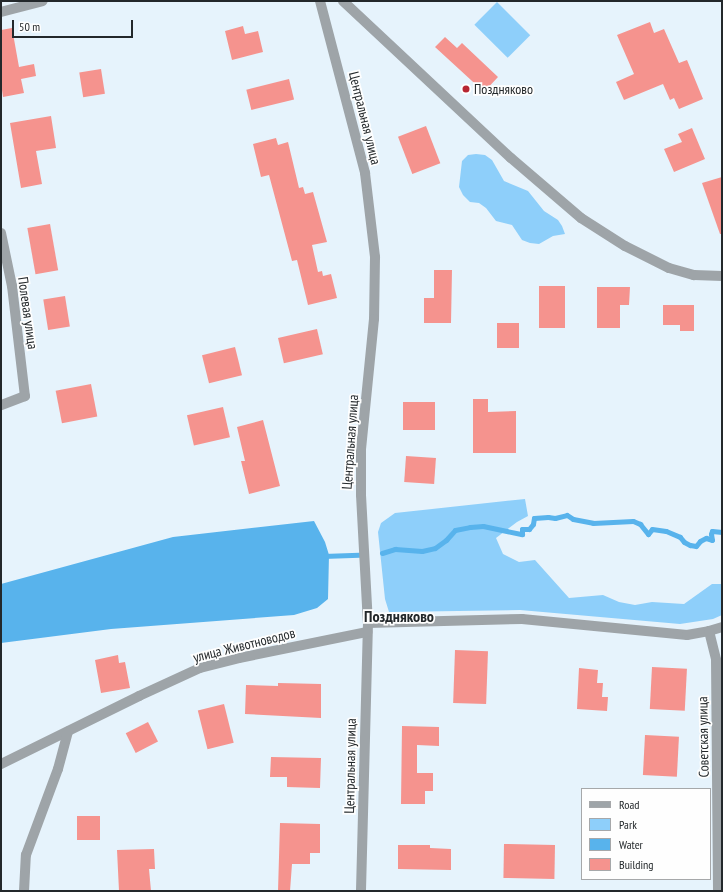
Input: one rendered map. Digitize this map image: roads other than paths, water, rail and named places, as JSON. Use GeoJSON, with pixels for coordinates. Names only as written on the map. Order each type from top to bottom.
{"type":"FeatureCollection","features":[{"type":"Feature","properties":{"kind":"street"},"geometry":{"type":"LineString","coordinates":[[1,12],[43,1]]}},
{"type":"Feature","properties":{"kind":"street","name":"Центральная улица"},"geometry":{"type":"LineString","coordinates":[[320,1],[365,173],[375,257],[374,319],[361,465],[361,495],[368,627],[361,891]]}},
{"type":"Feature","properties":{"kind":"street"},"geometry":{"type":"LineString","coordinates":[[343,1],[511,158],[581,218],[625,246],[669,268],[694,275],[722,276]]}},
{"type":"Feature","properties":{"kind":"street","name":"Полевая улица"},"geometry":{"type":"LineString","coordinates":[[1,233],[12,286],[25,396],[1,405]]}},
{"type":"Feature","properties":{"kind":"street","name":"улица Животноводов"},"geometry":{"type":"LineString","coordinates":[[1,764],[139,696],[200,668],[368,627],[522,619],[687,635],[710,631],[722,627]]}},
{"type":"Feature","properties":{"kind":"street","name":"Советская улица"},"geometry":{"type":"LineString","coordinates":[[710,631],[716,660],[718,891]]}},
{"type":"Feature","properties":{"kind":"street"},"geometry":{"type":"LineString","coordinates":[[24,891],[26,855],[58,769],[68,731]]}},
{"type":"Feature","properties":{"kind":"water"},"geometry":{"type":"Polygon","coordinates":[[[314,521],[325,542],[329,555],[328,599],[317,608],[294,615],[111,629],[1,643],[1,584],[173,537],[314,521]]]}},
{"type":"Feature","properties":{"kind":"waterway"},"geometry":{"type":"LineString","coordinates":[[382,553],[395,549],[422,551],[435,548],[446,540],[455,530],[470,527],[483,526],[522,534],[522,529],[529,529],[533,524],[534,518],[555,518],[567,515],[573,519],[593,523],[633,521],[640,524],[648,534],[652,529],[666,531],[680,537],[684,542],[696,546],[700,541],[706,538],[712,540],[712,531],[722,532]]}},
{"type":"Feature","properties":{"kind":"waterway"},"geometry":{"type":"LineString","coordinates":[[323,556],[359,555]]}},
{"type":"Feature","properties":{"kind":"place","name":"Поздняково"},"geometry":{"type":"Point","coordinates":[466,89]}},
{"type":"Feature","properties":{"kind":"district","name":"Поздняково"},"geometry":{"type":"Point","coordinates":[399,616]}}]}
